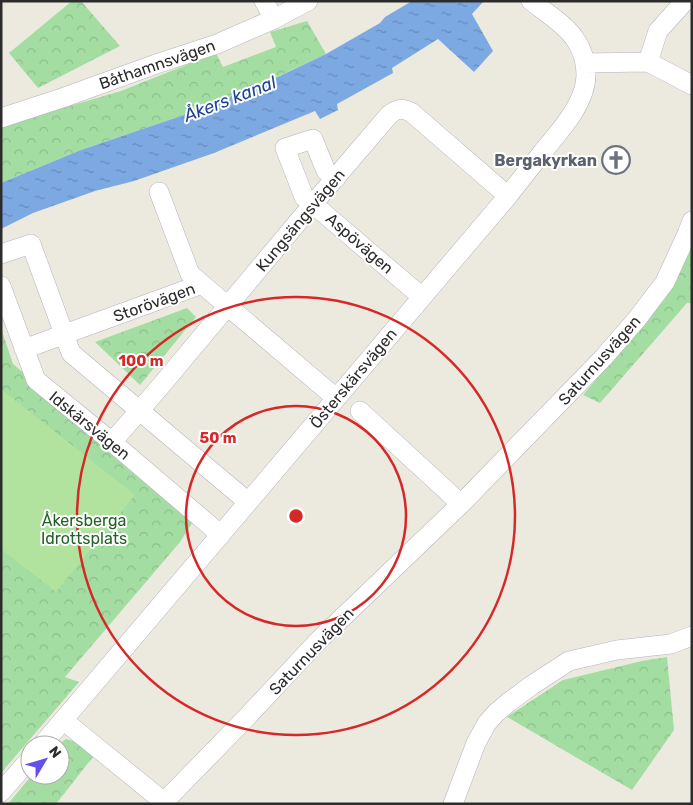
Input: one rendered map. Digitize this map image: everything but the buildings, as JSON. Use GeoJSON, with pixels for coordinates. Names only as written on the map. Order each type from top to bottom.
{"type":"FeatureCollection","features":[{"type":"Feature","properties":{"kind":"street"},"geometry":{"type":"LineString","coordinates":[[264,1],[274,18]]}},
{"type":"Feature","properties":{"kind":"street","name":"Båthamnsvägen"},"geometry":{"type":"LineString","coordinates":[[1,118],[217,44],[308,1]]}},
{"type":"Feature","properties":{"kind":"street","name":"Österskärsvägen"},"geometry":{"type":"LineString","coordinates":[[50,735],[508,196],[557,135],[574,110],[582,95],[586,76],[582,51],[574,37],[557,20],[531,1]]}},
{"type":"Feature","properties":{"kind":"street"},"geometry":{"type":"LineString","coordinates":[[648,62],[658,31],[685,1]]}},
{"type":"Feature","properties":{"kind":"street"},"geometry":{"type":"LineString","coordinates":[[585,62],[648,62],[692,86]]}},
{"type":"Feature","properties":{"kind":"street","name":"Kungsängsvägen"},"geometry":{"type":"LineString","coordinates":[[112,442],[160,388],[389,115],[398,109],[411,112],[508,196]]}},
{"type":"Feature","properties":{"kind":"street","name":"Aspövägen"},"geometry":{"type":"LineString","coordinates":[[336,178],[326,171],[313,139],[284,148],[304,197],[422,297]]}},
{"type":"Feature","properties":{"kind":"street"},"geometry":{"type":"LineString","coordinates":[[158,192],[190,274],[202,284]]}},
{"type":"Feature","properties":{"kind":"street","name":"Saturnusvägen"},"geometry":{"type":"LineString","coordinates":[[63,720],[163,803],[320,639],[461,504],[603,358],[637,320],[665,282],[688,234],[692,221]]}},
{"type":"Feature","properties":{"kind":"street"},"geometry":{"type":"LineString","coordinates":[[1,254],[31,244],[71,352],[248,502]]}},
{"type":"Feature","properties":{"kind":"street","name":"Storövägen"},"geometry":{"type":"LineString","coordinates":[[24,349],[202,284],[336,398]]}},
{"type":"Feature","properties":{"kind":"street","name":"Idskärsvägen"},"geometry":{"type":"LineString","coordinates":[[1,286],[36,380],[221,535]]}},
{"type":"Feature","properties":{"kind":"street"},"geometry":{"type":"LineString","coordinates":[[360,411],[461,504]]}},
{"type":"Feature","properties":{"kind":"street"},"geometry":{"type":"LineString","coordinates":[[453,804],[476,743],[487,723],[509,702],[532,685],[569,661],[617,650],[670,644],[692,636]]}},
{"type":"Feature","properties":{"kind":"street"},"geometry":{"type":"LineString","coordinates":[[1,792],[20,770]]}},
{"type":"Feature","properties":{"kind":"green space"},"geometry":{"type":"Polygon","coordinates":[[[72,1],[81,1],[120,46],[38,88],[9,53],[72,1]]]}},
{"type":"Feature","properties":{"kind":"green space"},"geometry":{"type":"Polygon","coordinates":[[[307,21],[326,54],[264,83],[248,86],[225,101],[81,150],[1,183],[1,126],[121,91],[216,53],[223,67],[276,47],[270,32],[307,21]]]}},
{"type":"Feature","properties":{"kind":"green space"},"geometry":{"type":"Polygon","coordinates":[[[692,247],[692,303],[687,303],[600,403],[583,395],[627,343],[676,278],[692,247]]]}},
{"type":"Feature","properties":{"kind":"green space"},"geometry":{"type":"Polygon","coordinates":[[[187,308],[196,317],[140,385],[95,342],[187,308]]]}},
{"type":"Feature","properties":{"kind":"green space","name":"Åkersberga Idrottsplats"},"geometry":{"type":"Polygon","coordinates":[[[1,328],[13,364],[196,517],[180,542],[65,677],[79,682],[34,735],[20,735],[20,751],[1,773],[1,328]]]}},
{"type":"Feature","properties":{"kind":"green space"},"geometry":{"type":"Polygon","coordinates":[[[1,389],[135,495],[56,592],[1,549],[1,389]]]}},
{"type":"Feature","properties":{"kind":"green space"},"geometry":{"type":"Polygon","coordinates":[[[667,657],[674,730],[632,790],[507,717],[563,680],[667,657]]]}},
{"type":"Feature","properties":{"kind":"green space"},"geometry":{"type":"Polygon","coordinates":[[[70,740],[83,744],[96,753],[56,804],[8,804],[24,785],[70,785],[70,740]]]}},
{"type":"Feature","properties":{"kind":"water","name":"Åkers kanal"},"geometry":{"type":"Polygon","coordinates":[[[412,1],[484,1],[472,14],[493,51],[474,72],[438,39],[392,68],[393,73],[337,104],[338,110],[320,119],[315,111],[214,153],[33,213],[1,229],[1,183],[81,150],[225,101],[248,86],[265,83],[326,54],[380,23],[385,17],[412,1]]]}},
{"type":"Feature","properties":{"kind":"place","name":"Bergakyrkan"},"geometry":{"type":"Point","coordinates":[616,160]}}]}
